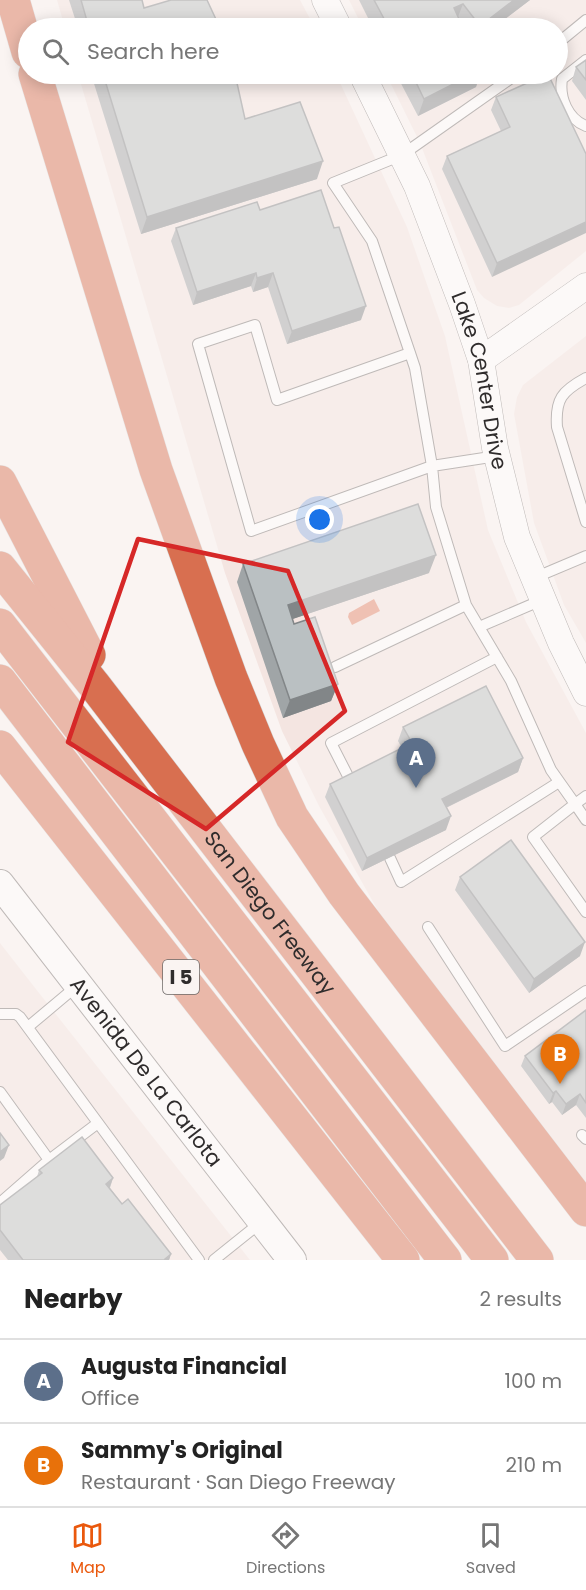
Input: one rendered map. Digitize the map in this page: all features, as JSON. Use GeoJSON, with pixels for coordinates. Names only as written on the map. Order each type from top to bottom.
{"type":"FeatureCollection","features":[{"type":"Feature","properties":{"kind":"highway"},"geometry":{"type":"LineString","coordinates":[[13,0],[18,18]]}},
{"type":"Feature","properties":{"kind":"highway"},"geometry":{"type":"LineString","coordinates":[[38,84],[156,470],[231,678],[292,817],[344,894],[586,1210]]}},
{"type":"Feature","properties":{"kind":"highway"},"geometry":{"type":"LineString","coordinates":[[0,482],[128,729]]}},
{"type":"Feature","properties":{"kind":"highway","name":"San Diego Freeway"},"geometry":{"type":"LineString","coordinates":[[0,568],[128,729],[537,1260]]}},
{"type":"Feature","properties":{"kind":"highway"},"geometry":{"type":"LineString","coordinates":[[0,625],[492,1260]]}},
{"type":"Feature","properties":{"kind":"highway"},"geometry":{"type":"LineString","coordinates":[[0,681],[445,1260]]}},
{"type":"Feature","properties":{"kind":"highway","name":"I 5"},"geometry":{"type":"LineString","coordinates":[[0,747],[403,1260]]}},
{"type":"Feature","properties":{"kind":"main road","name":"Avenida De La Carlota"},"geometry":{"type":"LineString","coordinates":[[0,884],[292,1260]]}},
{"type":"Feature","properties":{"kind":"street"},"geometry":{"type":"LineString","coordinates":[[325,0],[334,18]]}},
{"type":"Feature","properties":{"kind":"street","name":"Lake Center Drive"},"geometry":{"type":"LineString","coordinates":[[367,84],[417,186],[481,360],[497,456],[517,537],[561,643],[586,693]]}},
{"type":"Feature","properties":{"kind":"street"},"geometry":{"type":"LineString","coordinates":[[481,360],[586,286]]}},
{"type":"Feature","properties":{"kind":"lane"},"geometry":{"type":"LineString","coordinates":[[568,35],[586,20]]}},
{"type":"Feature","properties":{"kind":"lane"},"geometry":{"type":"LineString","coordinates":[[568,74],[586,60]]}},
{"type":"Feature","properties":{"kind":"lane"},"geometry":{"type":"LineString","coordinates":[[503,84],[402,155],[333,183],[372,241],[415,368],[432,466],[436,507],[466,605],[511,681],[551,770],[586,820]]}},
{"type":"Feature","properties":{"kind":"lane"},"geometry":{"type":"LineString","coordinates":[[562,84],[561,89],[570,113],[586,126]]}},
{"type":"Feature","properties":{"kind":"lane"},"geometry":{"type":"LineString","coordinates":[[410,353],[277,400],[255,326],[198,344],[251,531],[432,466],[497,456]]}},
{"type":"Feature","properties":{"kind":"lane"},"geometry":{"type":"LineString","coordinates":[[586,378],[568,388],[559,399],[556,415],[586,522]]}},
{"type":"Feature","properties":{"kind":"lane"},"geometry":{"type":"LineString","coordinates":[[479,627],[586,556]]}},
{"type":"Feature","properties":{"kind":"lane"},"geometry":{"type":"LineString","coordinates":[[335,667],[466,605]]}},
{"type":"Feature","properties":{"kind":"lane"},"geometry":{"type":"LineString","coordinates":[[352,784],[331,743],[497,657]]}},
{"type":"Feature","properties":{"kind":"lane"},"geometry":{"type":"LineString","coordinates":[[390,858],[401,882],[559,782]]}},
{"type":"Feature","properties":{"kind":"lane"},"geometry":{"type":"LineString","coordinates":[[586,796],[533,837],[586,912]]}},
{"type":"Feature","properties":{"kind":"lane"},"geometry":{"type":"LineString","coordinates":[[428,927],[506,1046],[586,991]]}},
{"type":"Feature","properties":{"kind":"lane"},"geometry":{"type":"LineString","coordinates":[[28,1027],[78,985]]}},
{"type":"Feature","properties":{"kind":"lane"},"geometry":{"type":"LineString","coordinates":[[0,1014],[18,1015],[28,1027],[199,1260]]}},
{"type":"Feature","properties":{"kind":"lane"},"geometry":{"type":"LineString","coordinates":[[0,1092],[50,1160]]}},
{"type":"Feature","properties":{"kind":"lane"},"geometry":{"type":"LineString","coordinates":[[0,1203],[98,1123]]}},
{"type":"Feature","properties":{"kind":"lane"},"geometry":{"type":"LineString","coordinates":[[214,1260],[262,1221]]}},
{"type":"Feature","properties":{"kind":"highlighted area"},"geometry":{"type":"Polygon","coordinates":[[[138,539],[288,571],[345,711],[206,829],[68,742],[138,539]]]}},
{"type":"Feature","properties":{"kind":"shaded area"},"geometry":{"type":"Polygon","coordinates":[[[57,0],[300,0],[310,18],[62,18],[57,0]]]}},
{"type":"Feature","properties":{"kind":"shaded area"},"geometry":{"type":"Polygon","coordinates":[[[349,0],[586,0],[586,251],[519,305],[509,308],[497,306],[484,298],[477,290],[420,143],[391,84],[568,84],[568,18],[358,18],[349,0]]]}},
{"type":"Feature","properties":{"kind":"shaded area"},"geometry":{"type":"Polygon","coordinates":[[[81,84],[341,84],[407,227],[445,336],[488,530],[526,622],[586,733],[586,1193],[381,916],[319,806],[282,731],[225,573],[81,84]]]}},
{"type":"Feature","properties":{"kind":"shaded area"},"geometry":{"type":"Polygon","coordinates":[[[586,336],[586,643],[564,605],[534,523],[514,414],[517,397],[523,385],[586,336]]]}},
{"type":"Feature","properties":{"kind":"shaded area"},"geometry":{"type":"Polygon","coordinates":[[[374,599],[380,611],[352,625],[348,617],[349,613],[374,599]]]}},
{"type":"Feature","properties":{"kind":"shaded area"},"geometry":{"type":"Polygon","coordinates":[[[0,943],[32,984],[250,1260],[0,1260],[0,943]]]}},
{"type":"Feature","properties":{"kind":"building"},"geometry":{"type":"Polygon","coordinates":[[[81,0],[142,0],[144,8],[171,0],[207,0],[215,18],[86,18],[81,0]]]}},
{"type":"Feature","properties":{"kind":"building"},"geometry":{"type":"Polygon","coordinates":[[[374,0],[514,0],[490,18],[474,18],[463,4],[454,8],[458,18],[384,18],[374,0]]]}},
{"type":"Feature","properties":{"kind":"building"},"geometry":{"type":"Polygon","coordinates":[[[586,60],[586,80],[576,67],[586,60]]]}},
{"type":"Feature","properties":{"kind":"building"},"geometry":{"type":"Polygon","coordinates":[[[106,84],[237,84],[245,119],[300,102],[323,161],[147,217],[106,84]]]}},
{"type":"Feature","properties":{"kind":"building"},"geometry":{"type":"Polygon","coordinates":[[[417,84],[453,84],[424,99],[417,84]]]}},
{"type":"Feature","properties":{"kind":"building"},"geometry":{"type":"Polygon","coordinates":[[[525,84],[553,84],[586,154],[586,222],[497,263],[447,156],[510,127],[496,97],[525,84]]]}},
{"type":"Feature","properties":{"kind":"building"},"geometry":{"type":"Polygon","coordinates":[[[321,190],[334,228],[339,227],[366,306],[292,331],[273,273],[257,278],[256,273],[197,292],[176,228],[257,202],[260,210],[321,190]]]}},
{"type":"Feature","properties":{"kind":"building"},"geometry":{"type":"Polygon","coordinates":[[[418,504],[436,555],[288,605],[294,624],[315,617],[338,684],[290,700],[243,564],[418,504]]]}},
{"type":"Feature","properties":{"kind":"building"},"geometry":{"type":"Polygon","coordinates":[[[486,686],[523,758],[442,799],[451,816],[367,858],[330,784],[412,743],[403,727],[486,686]]]}},
{"type":"Feature","properties":{"kind":"building"},"geometry":{"type":"Polygon","coordinates":[[[511,840],[585,942],[534,979],[460,877],[511,840]]]}},
{"type":"Feature","properties":{"kind":"building"},"geometry":{"type":"Polygon","coordinates":[[[586,1010],[586,1103],[580,1094],[566,1104],[556,1091],[553,1093],[525,1056],[586,1010]]]}},
{"type":"Feature","properties":{"kind":"building"},"geometry":{"type":"Polygon","coordinates":[[[0,1133],[9,1145],[0,1152],[0,1133]]]}},
{"type":"Feature","properties":{"kind":"building"},"geometry":{"type":"Polygon","coordinates":[[[82,1137],[113,1178],[106,1184],[122,1204],[128,1199],[171,1254],[166,1260],[23,1260],[0,1230],[0,1205],[42,1173],[39,1170],[82,1137]]]}},
{"type":"Feature","properties":{"kind":"place","name":"Augusta Financial"},"geometry":{"type":"Point","coordinates":[416,788]}},
{"type":"Feature","properties":{"kind":"place","name":"Sammy's Original"},"geometry":{"type":"Point","coordinates":[560,1084]}}]}
